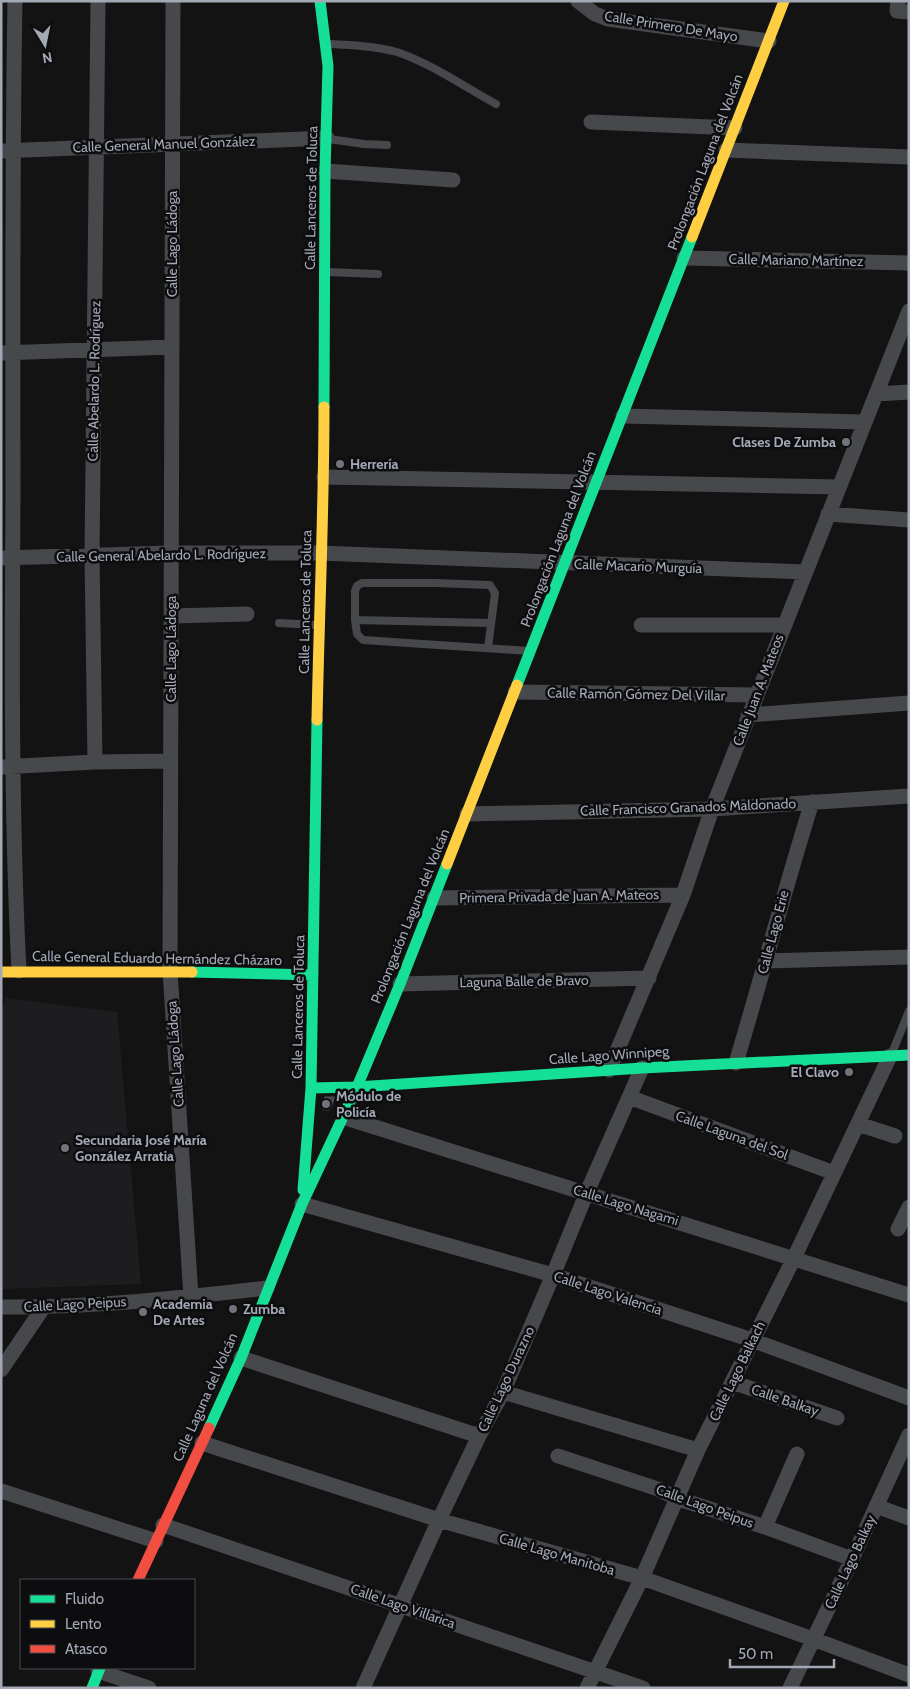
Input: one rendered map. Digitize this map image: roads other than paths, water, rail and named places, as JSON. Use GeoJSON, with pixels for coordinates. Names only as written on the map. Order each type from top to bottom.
{"type":"FeatureCollection","features":[{"type":"Feature","properties":{"kind":"main road","name":"Calle Lanceros de Toluca"},"geometry":{"type":"LineString","coordinates":[[302,1204],[312,1088],[320,553],[324,477],[325,171],[328,66],[320,1]]}},
{"type":"Feature","properties":{"kind":"main road","name":"Prolongación Laguna del Volcán"},"geometry":{"type":"LineString","coordinates":[[357,1087],[400,984],[515,692],[784,1]]}},
{"type":"Feature","properties":{"kind":"main road","name":"Calle General Eduardo Hernández Cházaro"},"geometry":{"type":"LineString","coordinates":[[1,972],[170,971],[313,975]]}},
{"type":"Feature","properties":{"kind":"main road","name":"Calle Lago Winnipeg"},"geometry":{"type":"LineString","coordinates":[[312,1088],[357,1087],[642,1068],[909,1055]]}},
{"type":"Feature","properties":{"kind":"main road","name":"Calle Laguna del Volcán"},"geometry":{"type":"LineString","coordinates":[[138,1579],[241,1358],[267,1288],[302,1204],[357,1087]]}},
{"type":"Feature","properties":{"kind":"main road"},"geometry":{"type":"LineString","coordinates":[[92,1688],[99,1670]]}},
{"type":"Feature","properties":{"kind":"street"},"geometry":{"type":"LineString","coordinates":[[15,1],[7,150],[7,767],[8,870],[19,971]]}},
{"type":"Feature","properties":{"kind":"street","name":"Calle Abelardo L. Rodríguez"},"geometry":{"type":"LineString","coordinates":[[95,762],[92,556],[98,1]]}},
{"type":"Feature","properties":{"kind":"street","name":"Calle Lago Ládoga"},"geometry":{"type":"LineString","coordinates":[[173,1],[170,971],[190,1297]]}},
{"type":"Feature","properties":{"kind":"street","name":"Calle Primero De Mayo"},"geometry":{"type":"LineString","coordinates":[[578,1],[595,14],[608,19],[768,41]]}},
{"type":"Feature","properties":{"kind":"street"},"geometry":{"type":"LineString","coordinates":[[898,1],[897,11],[909,12]]}},
{"type":"Feature","properties":{"kind":"street"},"geometry":{"type":"LineString","coordinates":[[591,122],[734,128]]}},
{"type":"Feature","properties":{"kind":"street","name":"Calle General Manuel González"},"geometry":{"type":"LineString","coordinates":[[7,150],[326,138]]}},
{"type":"Feature","properties":{"kind":"street"},"geometry":{"type":"LineString","coordinates":[[726,150],[909,157]]}},
{"type":"Feature","properties":{"kind":"street"},"geometry":{"type":"LineString","coordinates":[[325,171],[453,180]]}},
{"type":"Feature","properties":{"kind":"street","name":"Calle Mariano Martínez"},"geometry":{"type":"LineString","coordinates":[[684,258],[909,263]]}},
{"type":"Feature","properties":{"kind":"street","name":"Calle Juan A. Mateos"},"geometry":{"type":"LineString","coordinates":[[609,1070],[683,895],[712,809],[748,715],[909,312]]}},
{"type":"Feature","properties":{"kind":"street"},"geometry":{"type":"LineString","coordinates":[[7,353],[172,347]]}},
{"type":"Feature","properties":{"kind":"street"},"geometry":{"type":"LineString","coordinates":[[876,394],[909,392]]}},
{"type":"Feature","properties":{"kind":"street"},"geometry":{"type":"LineString","coordinates":[[623,416],[864,422]]}},
{"type":"Feature","properties":{"kind":"street"},"geometry":{"type":"LineString","coordinates":[[324,477],[838,487]]}},
{"type":"Feature","properties":{"kind":"street"},"geometry":{"type":"LineString","coordinates":[[828,514],[909,520]]}},
{"type":"Feature","properties":{"kind":"street","name":"Calle General Abelardo L. Rodríguez"},"geometry":{"type":"LineString","coordinates":[[7,558],[171,553],[320,553]]}},
{"type":"Feature","properties":{"kind":"street","name":"Calle Macario Murguía"},"geometry":{"type":"LineString","coordinates":[[320,553],[805,572]]}},
{"type":"Feature","properties":{"kind":"street"},"geometry":{"type":"LineString","coordinates":[[171,616],[247,614]]}},
{"type":"Feature","properties":{"kind":"street"},"geometry":{"type":"LineString","coordinates":[[641,625],[784,626]]}},
{"type":"Feature","properties":{"kind":"street","name":"Calle Ramón Gómez Del Villar"},"geometry":{"type":"LineString","coordinates":[[515,692],[756,695]]}},
{"type":"Feature","properties":{"kind":"street"},"geometry":{"type":"LineString","coordinates":[[748,715],[909,703]]}},
{"type":"Feature","properties":{"kind":"street"},"geometry":{"type":"LineString","coordinates":[[7,767],[95,762],[170,761]]}},
{"type":"Feature","properties":{"kind":"street","name":"Calle Francisco Granados Maldonado"},"geometry":{"type":"LineString","coordinates":[[467,814],[712,809],[909,796]]}},
{"type":"Feature","properties":{"kind":"street","name":"Calle Lago Erie"},"geometry":{"type":"LineString","coordinates":[[736,1063],[786,884],[812,802]]}},
{"type":"Feature","properties":{"kind":"street","name":"Primera Privada de Juan A. Mateos"},"geometry":{"type":"LineString","coordinates":[[434,898],[683,895]]}},
{"type":"Feature","properties":{"kind":"street"},"geometry":{"type":"LineString","coordinates":[[766,961],[909,957]]}},
{"type":"Feature","properties":{"kind":"street","name":"Laguna Balle de Bravo"},"geometry":{"type":"LineString","coordinates":[[400,984],[649,978]]}},
{"type":"Feature","properties":{"kind":"street","name":"Calle Lago Balkach"},"geometry":{"type":"LineString","coordinates":[[588,1688],[642,1578],[698,1450],[794,1258],[890,1056]]}},
{"type":"Feature","properties":{"kind":"street","name":"Calle Lago Durazno"},"geometry":{"type":"LineString","coordinates":[[363,1688],[439,1520],[479,1436],[503,1392],[554,1275],[587,1192],[642,1068]]}},
{"type":"Feature","properties":{"kind":"street","name":"Calle Laguna del Sol"},"geometry":{"type":"LineString","coordinates":[[629,1097],[834,1173]]}},
{"type":"Feature","properties":{"kind":"street","name":"Calle Lago Nagami"},"geometry":{"type":"LineString","coordinates":[[343,1117],[587,1192],[909,1295]]}},
{"type":"Feature","properties":{"kind":"street"},"geometry":{"type":"LineString","coordinates":[[858,1124],[895,1136]]}},
{"type":"Feature","properties":{"kind":"street","name":"Calle Lago Valencia"},"geometry":{"type":"LineString","coordinates":[[302,1204],[554,1275],[752,1340],[909,1398]]}},
{"type":"Feature","properties":{"kind":"street"},"geometry":{"type":"LineString","coordinates":[[898,1229],[909,1207]]}},
{"type":"Feature","properties":{"kind":"street","name":"Calle Lago Peipus"},"geometry":{"type":"LineString","coordinates":[[1,1307],[43,1308],[190,1297],[267,1288]]}},
{"type":"Feature","properties":{"kind":"street"},"geometry":{"type":"LineString","coordinates":[[1,1370],[43,1308]]}},
{"type":"Feature","properties":{"kind":"street"},"geometry":{"type":"LineString","coordinates":[[241,1358],[479,1436]]}},
{"type":"Feature","properties":{"kind":"street","name":"Calle Balkay"},"geometry":{"type":"LineString","coordinates":[[732,1382],[837,1418]]}},
{"type":"Feature","properties":{"kind":"street"},"geometry":{"type":"LineString","coordinates":[[503,1392],[698,1450]]}},
{"type":"Feature","properties":{"kind":"street","name":"Calle Lago Balkay"},"geometry":{"type":"LineString","coordinates":[[790,1688],[909,1435]]}},
{"type":"Feature","properties":{"kind":"street","name":"Calle Lago Manitoba"},"geometry":{"type":"LineString","coordinates":[[202,1443],[439,1520],[642,1578],[909,1675]]}},
{"type":"Feature","properties":{"kind":"street"},"geometry":{"type":"LineString","coordinates":[[765,1528],[797,1454]]}},
{"type":"Feature","properties":{"kind":"street","name":"Calle Lago Peipus"},"geometry":{"type":"LineString","coordinates":[[558,1456],[658,1489],[676,1498],[852,1559]]}},
{"type":"Feature","properties":{"kind":"street"},"geometry":{"type":"LineString","coordinates":[[1,1491],[156,1541]]}},
{"type":"Feature","properties":{"kind":"street"},"geometry":{"type":"LineString","coordinates":[[876,1506],[909,1518]]}},
{"type":"Feature","properties":{"kind":"street","name":"Calle Lago Villarica"},"geometry":{"type":"LineString","coordinates":[[163,1525],[643,1688]]}},
{"type":"Feature","properties":{"kind":"street"},"geometry":{"type":"LineString","coordinates":[[99,1670],[149,1688]]}},
{"type":"Feature","properties":{"kind":"lane"},"geometry":{"type":"LineString","coordinates":[[326,43],[397,52],[423,62],[496,104]]}},
{"type":"Feature","properties":{"kind":"lane"},"geometry":{"type":"LineString","coordinates":[[326,138],[364,144],[387,145]]}},
{"type":"Feature","properties":{"kind":"lane"},"geometry":{"type":"LineString","coordinates":[[325,272],[378,274]]}},
{"type":"Feature","properties":{"kind":"lane"},"geometry":{"type":"LineString","coordinates":[[488,648],[495,593],[490,585],[362,583],[357,586],[355,591],[355,620],[357,634],[363,640],[531,651]]}},
{"type":"Feature","properties":{"kind":"lane"},"geometry":{"type":"LineString","coordinates":[[355,620],[491,623]]}},
{"type":"Feature","properties":{"kind":"lane"},"geometry":{"type":"LineString","coordinates":[[279,622],[319,625]]}},
{"type":"Feature","properties":{"kind":"lane"},"geometry":{"type":"LineString","coordinates":[[890,1056],[909,1011]]}},
{"type":"Feature","properties":{"kind":"place","name":"Clases De Zumba"},"geometry":{"type":"Point","coordinates":[846,442]}},
{"type":"Feature","properties":{"kind":"place","name":"Herrería"},"geometry":{"type":"Point","coordinates":[340,464]}},
{"type":"Feature","properties":{"kind":"place","name":"El Clavo"},"geometry":{"type":"Point","coordinates":[849,1072]}},
{"type":"Feature","properties":{"kind":"place","name":"Módulo de Policía"},"geometry":{"type":"Point","coordinates":[326,1104]}},
{"type":"Feature","properties":{"kind":"place","name":"Secundaria José María González Arratia"},"geometry":{"type":"Point","coordinates":[65,1148]}},
{"type":"Feature","properties":{"kind":"place","name":"Zumba"},"geometry":{"type":"Point","coordinates":[233,1309]}},
{"type":"Feature","properties":{"kind":"place","name":"Academia De Artes"},"geometry":{"type":"Point","coordinates":[143,1312]}}]}
